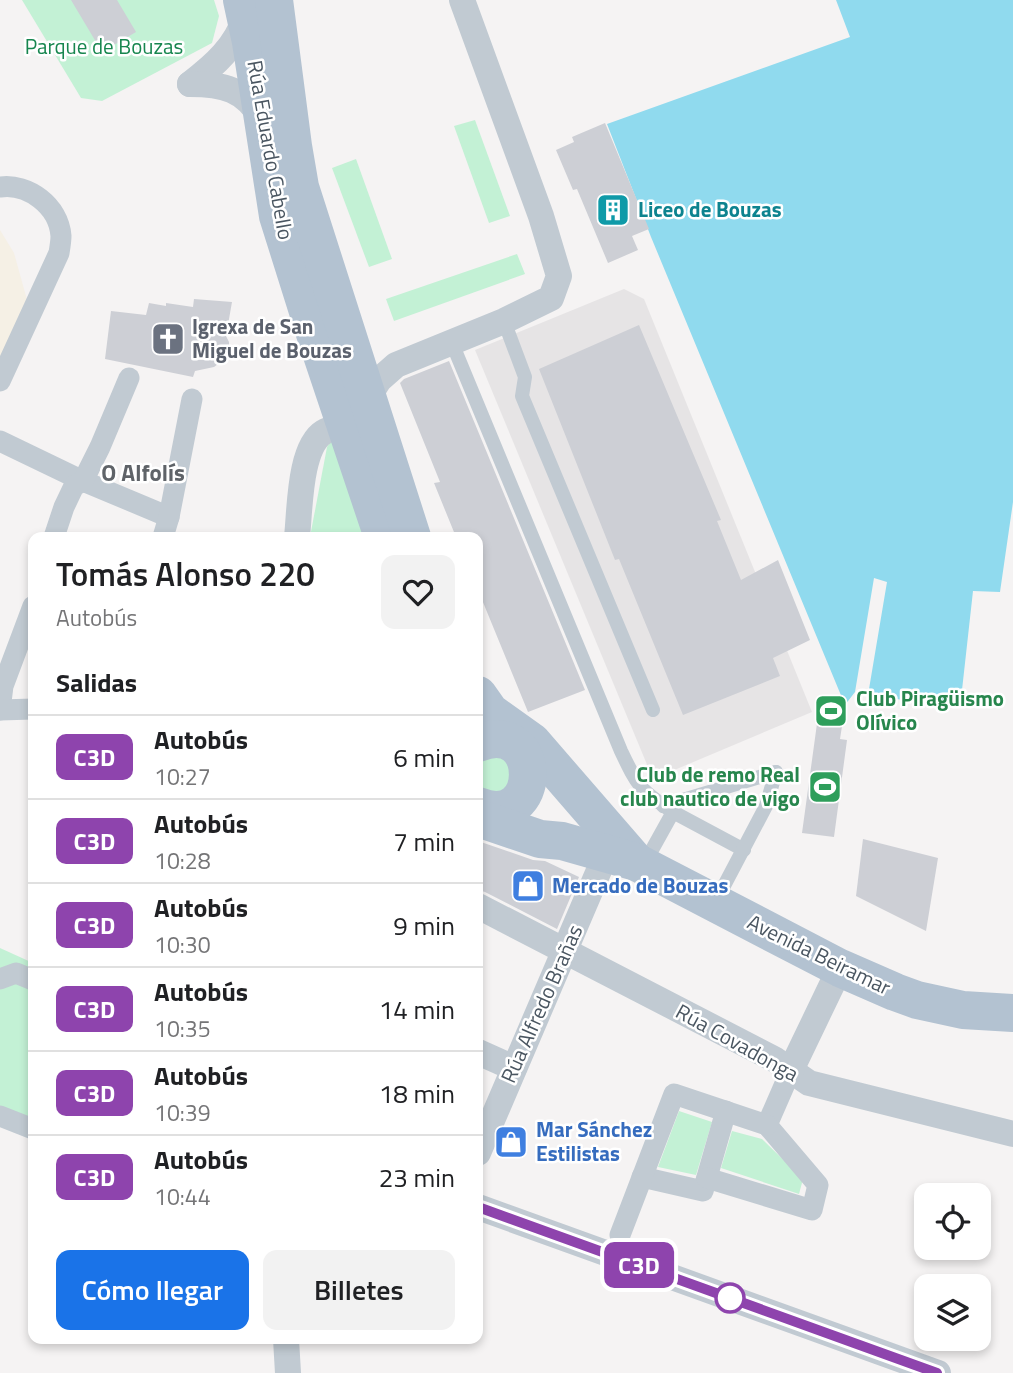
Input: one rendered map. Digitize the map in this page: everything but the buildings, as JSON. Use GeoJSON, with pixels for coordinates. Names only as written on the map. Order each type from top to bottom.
{"type":"FeatureCollection","features":[{"type":"Feature","properties":{"kind":"main road","name":"Rúa Eduardo Cabello"},"geometry":{"type":"LineString","coordinates":[[254,5],[262,120],[282,230],[356,412],[410,532]]}},
{"type":"Feature","properties":{"kind":"main road","name":"Rúa Eduardo Cabello"},"geometry":{"type":"LineString","coordinates":[[254,5],[293,146],[300,187],[356,412],[382,532]]}},
{"type":"Feature","properties":{"kind":"main road"},"geometry":{"type":"LineString","coordinates":[[483,702],[490,712],[532,742],[596,814],[622,852]]}},
{"type":"Feature","properties":{"kind":"main road","name":"Avenida Beiramar"},"geometry":{"type":"LineString","coordinates":[[483,733],[514,745],[527,763],[622,852],[714,904],[840,968],[917,1000],[962,1010],[1013,1013]]}},
{"type":"Feature","properties":{"kind":"main road"},"geometry":{"type":"LineString","coordinates":[[484,811],[513,804],[522,796],[528,786],[527,763]]}},
{"type":"Feature","properties":{"kind":"main road","name":"Avenida Beiramar"},"geometry":{"type":"LineString","coordinates":[[484,811],[548,830],[562,841],[622,852]]}},
{"type":"Feature","properties":{"kind":"street"},"geometry":{"type":"LineString","coordinates":[[298,532],[309,450],[323,432],[356,412],[379,380],[396,365],[504,321],[551,298],[559,276],[541,216],[462,0]]}},
{"type":"Feature","properties":{"kind":"street"},"geometry":{"type":"LineString","coordinates":[[254,5],[232,47],[190,84],[216,84],[231,89],[246,98],[256,108],[262,120]]}},
{"type":"Feature","properties":{"kind":"street"},"geometry":{"type":"LineString","coordinates":[[0,187],[11,185],[32,193],[48,205],[61,235],[59,253],[0,381]]}},
{"type":"Feature","properties":{"kind":"street"},"geometry":{"type":"LineString","coordinates":[[56,532],[74,486],[82,481],[100,447],[129,378]]}},
{"type":"Feature","properties":{"kind":"street"},"geometry":{"type":"LineString","coordinates":[[0,441],[82,481],[166,527],[192,399]]}},
{"type":"Feature","properties":{"kind":"street"},"geometry":{"type":"LineString","coordinates":[[28,619],[3,686],[0,710],[28,709]]}},
{"type":"Feature","properties":{"kind":"street","name":"Rúa Alfredo Brañas"},"geometry":{"type":"LineString","coordinates":[[483,1141],[566,952],[622,852]]}},
{"type":"Feature","properties":{"kind":"street","name":"Rúa Covadonga"},"geometry":{"type":"LineString","coordinates":[[483,909],[774,1059],[809,1083],[1013,1134]]}},
{"type":"Feature","properties":{"kind":"street"},"geometry":{"type":"LineString","coordinates":[[768,1125],[790,1070],[840,968]]}},
{"type":"Feature","properties":{"kind":"street"},"geometry":{"type":"LineString","coordinates":[[0,979],[16,973],[28,978]]}},
{"type":"Feature","properties":{"kind":"street"},"geometry":{"type":"LineString","coordinates":[[483,1054],[514,1068]]}},
{"type":"Feature","properties":{"kind":"street"},"geometry":{"type":"LineString","coordinates":[[620,1235],[674,1094],[768,1125],[818,1185],[812,1210],[707,1178]]}},
{"type":"Feature","properties":{"kind":"street"},"geometry":{"type":"LineString","coordinates":[[642,1177],[703,1191],[726,1111]]}},
{"type":"Feature","properties":{"kind":"street"},"geometry":{"type":"LineString","coordinates":[[0,1116],[28,1127]]}},
{"type":"Feature","properties":{"kind":"street"},"geometry":{"type":"LineString","coordinates":[[483,1209],[938,1373]]}},
{"type":"Feature","properties":{"kind":"street"},"geometry":{"type":"LineString","coordinates":[[286,1344],[289,1373]]}},
{"type":"Feature","properties":{"kind":"lane"},"geometry":{"type":"LineString","coordinates":[[504,321],[525,377],[522,396],[653,710]]}},
{"type":"Feature","properties":{"kind":"lane"},"geometry":{"type":"LineString","coordinates":[[452,343],[637,784],[647,795],[668,809],[744,850]]}},
{"type":"Feature","properties":{"kind":"lane"},"geometry":{"type":"LineString","coordinates":[[622,852],[668,809],[776,772],[766,806],[714,904]]}},
{"type":"Feature","properties":{"kind":"shaded area"},"geometry":{"type":"Polygon","coordinates":[[[624,289],[644,299],[812,712],[653,779],[475,350],[624,289]]]}},
{"type":"Feature","properties":{"kind":"green space","name":"Parque de Bouzas"},"geometry":{"type":"Polygon","coordinates":[[[22,0],[214,0],[219,16],[212,43],[102,101],[81,98],[22,0]]]}},
{"type":"Feature","properties":{"kind":"green space"},"geometry":{"type":"Polygon","coordinates":[[[475,120],[510,216],[489,223],[454,126],[475,120]]]}},
{"type":"Feature","properties":{"kind":"green space"},"geometry":{"type":"Polygon","coordinates":[[[356,159],[392,259],[369,267],[332,168],[356,159]]]}},
{"type":"Feature","properties":{"kind":"green space"},"geometry":{"type":"Polygon","coordinates":[[[517,254],[525,274],[394,321],[386,299],[517,254]]]}},
{"type":"Feature","properties":{"kind":"green space"},"geometry":{"type":"Polygon","coordinates":[[[332,440],[369,532],[311,532],[327,447],[332,440]]]}},
{"type":"Feature","properties":{"kind":"green space"},"geometry":{"type":"Polygon","coordinates":[[[507,751],[516,791],[483,794],[483,754],[507,751]]]}},
{"type":"Feature","properties":{"kind":"green space"},"geometry":{"type":"Polygon","coordinates":[[[0,948],[28,961],[28,1136],[0,1124],[0,948]]]}},
{"type":"Feature","properties":{"kind":"green space"},"geometry":{"type":"Polygon","coordinates":[[[679,1111],[712,1122],[696,1175],[658,1167],[679,1111]]]}},
{"type":"Feature","properties":{"kind":"green space"},"geometry":{"type":"Polygon","coordinates":[[[732,1131],[762,1139],[803,1179],[799,1194],[721,1168],[732,1131]]]}},
{"type":"Feature","properties":{"kind":"sand"},"geometry":{"type":"Polygon","coordinates":[[[0,230],[14,253],[29,307],[0,381],[0,230]]]}},
{"type":"Feature","properties":{"kind":"water"},"geometry":{"type":"Polygon","coordinates":[[[836,0],[1013,0],[1013,502],[1000,592],[973,591],[960,708],[868,695],[887,582],[874,578],[855,692],[845,705],[651,237],[607,124],[850,37],[836,0]]]}},
{"type":"Feature","properties":{"kind":"bus line","name":"C3D"},"geometry":{"type":"LineString","coordinates":[[483,1209],[937,1373]]}},
{"type":"Feature","properties":{"kind":"place","name":"Liceo de Bouzas"},"geometry":{"type":"Point","coordinates":[613,210]}},
{"type":"Feature","properties":{"kind":"place","name":"Igrexa de San Miguel de Bouzas"},"geometry":{"type":"Point","coordinates":[168,339]}},
{"type":"Feature","properties":{"kind":"place","name":"Club Piragüismo Olívico"},"geometry":{"type":"Point","coordinates":[831,711]}},
{"type":"Feature","properties":{"kind":"place","name":"Club de remo Real club nautico de vigo"},"geometry":{"type":"Point","coordinates":[825,787]}},
{"type":"Feature","properties":{"kind":"place","name":"Mercado de Bouzas"},"geometry":{"type":"Point","coordinates":[528,886]}},
{"type":"Feature","properties":{"kind":"place","name":"Mar Sánchez Estilistas"},"geometry":{"type":"Point","coordinates":[511,1142]}},
{"type":"Feature","properties":{"kind":"district","name":"O Alfolís"},"geometry":{"type":"Point","coordinates":[143,473]}}]}
